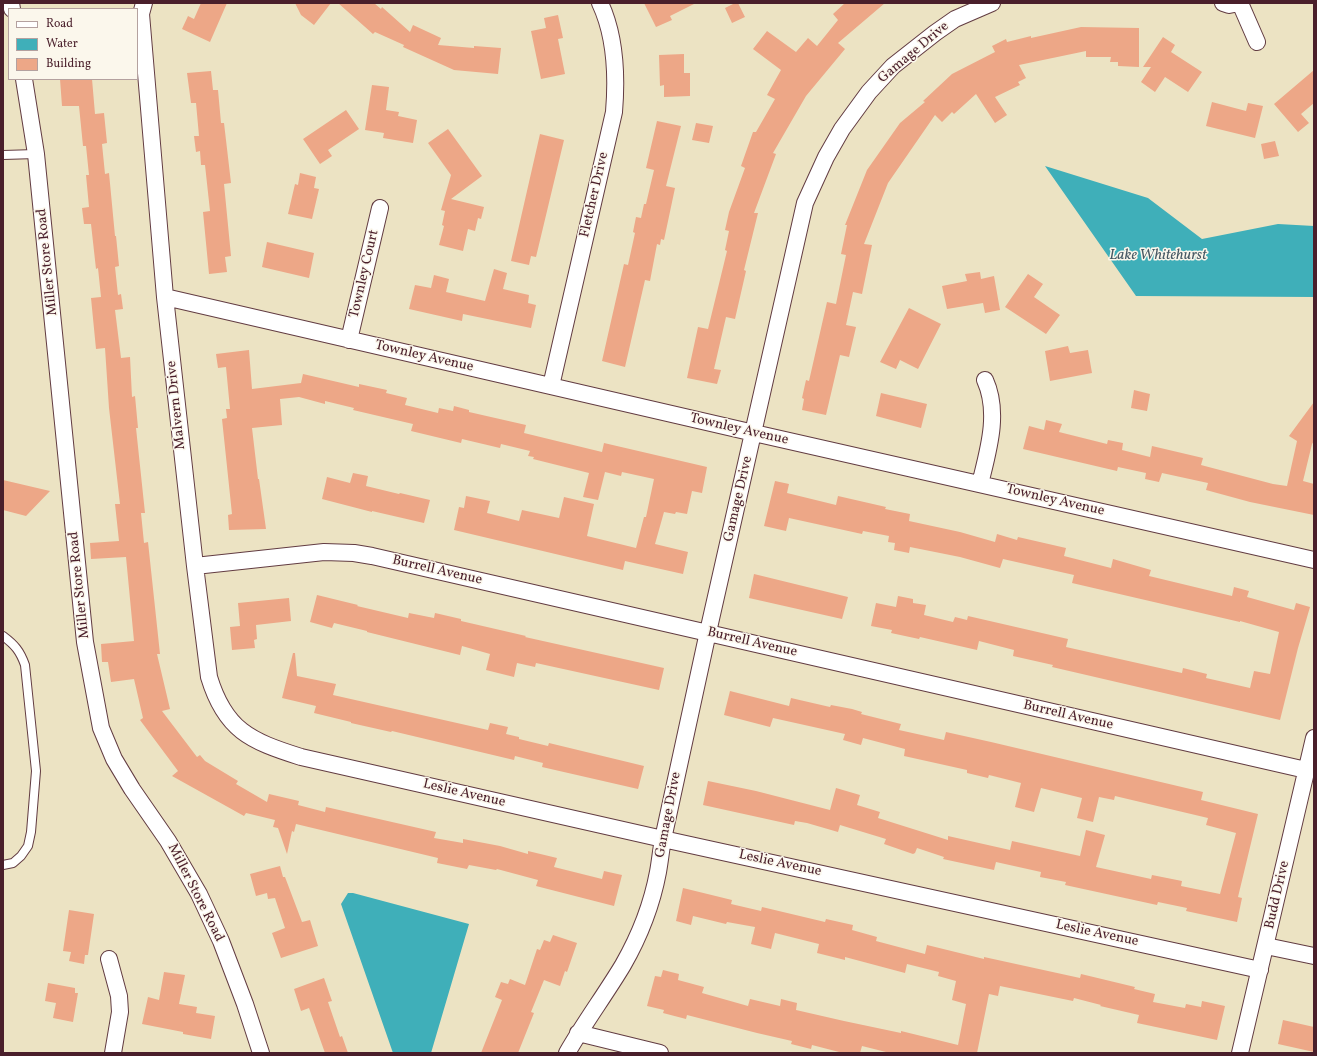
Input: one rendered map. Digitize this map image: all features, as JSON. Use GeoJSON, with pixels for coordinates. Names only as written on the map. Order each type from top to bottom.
{"type":"FeatureCollection","features":[{"type":"Feature","properties":{"kind":"street","name":"Malvern Drive"},"geometry":{"type":"LineString","coordinates":[[144,3],[141,14],[165,297],[208,677],[213,692],[223,711],[236,727],[249,737],[279,750],[301,757]]}},
{"type":"Feature","properties":{"kind":"street","name":"Fletcher Drive"},"geometry":{"type":"LineString","coordinates":[[551,386],[614,112],[616,85],[614,50],[607,21],[600,3]]}},
{"type":"Feature","properties":{"kind":"street","name":"Gamage Drive"},"geometry":{"type":"LineString","coordinates":[[567,1053],[622,966],[635,942],[649,905],[658,872],[663,839],[708,632],[805,203],[826,157],[842,129],[869,92],[893,66],[950,23],[992,3]]}},
{"type":"Feature","properties":{"kind":"street"},"geometry":{"type":"LineString","coordinates":[[1223,3],[1230,5],[1239,3],[1257,42]]}},
{"type":"Feature","properties":{"kind":"street","name":"Miller Store Road"},"geometry":{"type":"LineString","coordinates":[[24,80],[36,154],[86,642],[101,728],[114,759],[132,789],[168,841],[199,894],[221,941],[245,1004],[261,1053]]}},
{"type":"Feature","properties":{"kind":"street","name":"Townley Court"},"geometry":{"type":"LineString","coordinates":[[349,340],[380,208]]}},
{"type":"Feature","properties":{"kind":"street","name":"Townley Avenue"},"geometry":{"type":"LineString","coordinates":[[165,297],[1314,560]]}},
{"type":"Feature","properties":{"kind":"street"},"geometry":{"type":"LineString","coordinates":[[980,484],[988,451],[992,423],[992,403],[985,380]]}},
{"type":"Feature","properties":{"kind":"street","name":"Burrell Avenue"},"geometry":{"type":"LineString","coordinates":[[195,566],[324,552],[354,553],[708,632],[1306,770]]}},
{"type":"Feature","properties":{"kind":"street","name":"Budd Drive"},"geometry":{"type":"LineString","coordinates":[[1240,1053],[1314,738]]}},
{"type":"Feature","properties":{"kind":"street","name":"Leslie Avenue"},"geometry":{"type":"LineString","coordinates":[[301,757],[663,839],[1260,970]]}},
{"type":"Feature","properties":{"kind":"street"},"geometry":{"type":"LineString","coordinates":[[1266,946],[1314,956]]}},
{"type":"Feature","properties":{"kind":"street"},"geometry":{"type":"LineString","coordinates":[[109,959],[119,996],[120,1012],[113,1053]]}},
{"type":"Feature","properties":{"kind":"street"},"geometry":{"type":"LineString","coordinates":[[578,1034],[660,1053]]}},
{"type":"Feature","properties":{"kind":"lane"},"geometry":{"type":"LineString","coordinates":[[3,155],[36,154]]}},
{"type":"Feature","properties":{"kind":"lane"},"geometry":{"type":"LineString","coordinates":[[3,636],[13,644],[21,654],[25,665],[36,771],[31,832],[28,846],[21,856],[13,863],[3,865]]}},
{"type":"Feature","properties":{"kind":"water","name":"Lake Whitehurst"},"geometry":{"type":"Polygon","coordinates":[[[1045,166],[1148,198],[1202,239],[1278,224],[1314,226],[1314,297],[1136,296],[1045,166]]]}},
{"type":"Feature","properties":{"kind":"water"},"geometry":{"type":"Polygon","coordinates":[[[348,893],[353,893],[469,924],[431,1053],[393,1053],[341,904],[348,893]]]}},
{"type":"Feature","properties":{"kind":"building"},"geometry":{"type":"Polygon","coordinates":[[[201,3],[227,3],[210,42],[182,29],[188,16],[194,19],[201,3]]]}},
{"type":"Feature","properties":{"kind":"building"},"geometry":{"type":"Polygon","coordinates":[[[295,3],[331,3],[314,25],[301,15],[295,3]]]}},
{"type":"Feature","properties":{"kind":"building"},"geometry":{"type":"Polygon","coordinates":[[[338,3],[374,3],[381,9],[382,7],[410,32],[413,25],[441,38],[438,45],[474,48],[474,46],[501,48],[498,74],[454,70],[403,47],[404,45],[375,32],[373,34],[338,3]]]}},
{"type":"Feature","properties":{"kind":"building"},"geometry":{"type":"Polygon","coordinates":[[[644,3],[696,3],[670,16],[672,20],[656,27],[644,3]]]}},
{"type":"Feature","properties":{"kind":"building"},"geometry":{"type":"Polygon","coordinates":[[[738,3],[745,17],[732,23],[725,8],[738,3]]]}},
{"type":"Feature","properties":{"kind":"building"},"geometry":{"type":"Polygon","coordinates":[[[845,3],[885,3],[838,43],[845,49],[806,96],[773,153],[776,154],[754,213],[758,213],[744,270],[746,271],[735,319],[726,317],[714,369],[721,370],[717,384],[687,378],[698,327],[708,329],[727,251],[725,250],[729,231],[725,230],[729,212],[745,168],[741,166],[753,132],[756,132],[775,99],[767,95],[781,70],[753,49],[767,31],[796,52],[808,38],[817,46],[838,20],[833,14],[845,3]]]}},
{"type":"Feature","properties":{"kind":"building"},"geometry":{"type":"Polygon","coordinates":[[[558,15],[563,38],[558,39],[565,74],[541,79],[531,31],[546,28],[544,18],[558,15]]]}},
{"type":"Feature","properties":{"kind":"building"},"geometry":{"type":"Polygon","coordinates":[[[1081,27],[1139,28],[1139,67],[1118,66],[1118,62],[1110,62],[1111,57],[1086,57],[1086,51],[1019,65],[1026,78],[1018,82],[1020,85],[995,97],[1007,115],[995,123],[976,94],[954,114],[952,112],[942,122],[935,115],[888,183],[864,244],[872,245],[862,294],[853,292],[846,325],[856,327],[849,357],[840,355],[826,415],[802,410],[804,399],[802,398],[806,380],[809,381],[827,302],[836,304],[846,255],[841,254],[847,225],[845,225],[867,170],[900,123],[925,102],[923,101],[952,74],[995,52],[992,46],[1006,39],[1007,42],[1081,27]]]}},
{"type":"Feature","properties":{"kind":"building"},"geometry":{"type":"Polygon","coordinates":[[[1163,37],[1175,45],[1171,52],[1202,72],[1188,92],[1165,77],[1155,92],[1141,82],[1151,67],[1143,67],[1163,37]]]}},
{"type":"Feature","properties":{"kind":"building"},"geometry":{"type":"Polygon","coordinates":[[[684,54],[684,73],[690,73],[690,96],[664,97],[664,85],[660,86],[659,55],[684,54]]]}},
{"type":"Feature","properties":{"kind":"building"},"geometry":{"type":"Polygon","coordinates":[[[1314,70],[1314,103],[1301,114],[1309,123],[1298,132],[1274,104],[1314,70]]]}},
{"type":"Feature","properties":{"kind":"building"},"geometry":{"type":"Polygon","coordinates":[[[211,71],[213,90],[218,90],[221,123],[224,123],[231,183],[224,184],[231,256],[225,257],[227,272],[209,274],[203,212],[210,211],[205,165],[201,165],[200,151],[196,152],[194,136],[199,136],[196,103],[191,103],[187,73],[211,71]]]}},
{"type":"Feature","properties":{"kind":"building"},"geometry":{"type":"Polygon","coordinates":[[[60,80],[92,80],[95,114],[104,113],[107,143],[102,144],[105,174],[109,173],[119,266],[115,267],[118,295],[121,294],[123,309],[115,310],[121,358],[130,357],[132,397],[135,396],[138,428],[136,428],[145,513],[141,513],[144,543],[148,542],[160,654],[157,654],[170,709],[162,711],[197,757],[200,755],[205,761],[238,781],[236,784],[267,802],[269,794],[299,801],[298,805],[325,812],[326,807],[436,832],[434,838],[463,843],[463,839],[500,846],[528,854],[528,851],[557,858],[554,867],[602,879],[604,871],[622,875],[614,906],[536,886],[538,880],[497,869],[469,865],[467,869],[437,863],[438,858],[296,824],[294,832],[292,831],[287,854],[278,828],[273,827],[275,820],[246,813],[244,816],[172,776],[178,771],[140,720],[143,718],[134,679],[111,682],[108,662],[102,662],[101,644],[134,641],[126,557],[91,559],[90,543],[119,541],[115,504],[120,504],[109,408],[105,348],[96,349],[91,298],[101,297],[98,268],[96,269],[91,224],[84,224],[82,208],[89,207],[86,175],[89,175],[86,146],[83,146],[79,106],[62,106],[60,80]]]}},
{"type":"Feature","properties":{"kind":"building"},"geometry":{"type":"Polygon","coordinates":[[[372,85],[389,87],[386,110],[399,112],[398,116],[417,120],[413,143],[383,138],[384,133],[365,130],[372,85]]]}},
{"type":"Feature","properties":{"kind":"building"},"geometry":{"type":"Polygon","coordinates":[[[1212,102],[1246,111],[1248,103],[1263,106],[1255,138],[1206,126],[1212,102]]]}},
{"type":"Feature","properties":{"kind":"building"},"geometry":{"type":"Polygon","coordinates":[[[346,110],[359,129],[328,150],[332,156],[320,164],[303,139],[346,110]]]}},
{"type":"Feature","properties":{"kind":"building"},"geometry":{"type":"Polygon","coordinates":[[[657,121],[681,126],[666,186],[675,188],[664,240],[661,239],[660,245],[657,244],[650,281],[645,280],[625,367],[602,361],[624,264],[628,265],[635,233],[633,232],[636,217],[641,218],[654,170],[646,168],[657,121]]]}},
{"type":"Feature","properties":{"kind":"building"},"geometry":{"type":"Polygon","coordinates":[[[696,123],[713,126],[709,143],[692,140],[696,123]]]}},
{"type":"Feature","properties":{"kind":"building"},"geometry":{"type":"Polygon","coordinates":[[[448,129],[482,176],[451,199],[484,207],[481,219],[478,218],[475,231],[468,229],[463,251],[439,245],[444,226],[442,225],[445,211],[441,210],[451,175],[428,143],[448,129]]]}},
{"type":"Feature","properties":{"kind":"building"},"geometry":{"type":"Polygon","coordinates":[[[540,134],[564,140],[536,257],[531,256],[529,265],[511,261],[540,134]]]}},
{"type":"Feature","properties":{"kind":"building"},"geometry":{"type":"Polygon","coordinates":[[[1275,141],[1279,156],[1264,159],[1261,144],[1275,141]]]}},
{"type":"Feature","properties":{"kind":"building"},"geometry":{"type":"Polygon","coordinates":[[[300,173],[316,177],[314,188],[319,189],[312,219],[288,214],[295,184],[298,185],[300,173]]]}},
{"type":"Feature","properties":{"kind":"building"},"geometry":{"type":"Polygon","coordinates":[[[267,242],[314,253],[309,278],[262,267],[267,242]]]}},
{"type":"Feature","properties":{"kind":"building"},"geometry":{"type":"Polygon","coordinates":[[[494,269],[507,273],[503,289],[529,295],[528,303],[536,305],[531,328],[463,314],[462,321],[409,309],[415,285],[431,288],[434,275],[449,279],[446,292],[485,301],[494,269]]]}},
{"type":"Feature","properties":{"kind":"building"},"geometry":{"type":"Polygon","coordinates":[[[980,272],[981,279],[994,276],[1000,310],[985,313],[983,303],[947,309],[942,286],[967,281],[965,274],[980,272]]]}},
{"type":"Feature","properties":{"kind":"building"},"geometry":{"type":"Polygon","coordinates":[[[1028,274],[1043,284],[1034,297],[1060,315],[1046,334],[1005,307],[1028,274]]]}},
{"type":"Feature","properties":{"kind":"building"},"geometry":{"type":"Polygon","coordinates":[[[909,308],[941,324],[918,369],[900,360],[896,369],[880,362],[909,308]]]}},
{"type":"Feature","properties":{"kind":"building"},"geometry":{"type":"Polygon","coordinates":[[[1068,346],[1070,353],[1088,350],[1092,373],[1050,381],[1045,351],[1068,346]]]}},
{"type":"Feature","properties":{"kind":"building"},"geometry":{"type":"Polygon","coordinates":[[[249,350],[252,389],[301,383],[303,374],[359,387],[359,384],[387,390],[386,393],[407,398],[405,405],[438,413],[439,408],[453,411],[454,406],[469,410],[469,412],[526,425],[524,433],[602,452],[604,443],[707,467],[702,493],[692,491],[687,514],[664,512],[655,544],[688,552],[683,574],[625,561],[623,570],[454,530],[459,507],[464,508],[466,496],[490,501],[487,513],[519,521],[522,510],[559,518],[564,497],[594,504],[587,536],[636,548],[644,517],[646,517],[654,479],[622,472],[621,476],[605,472],[598,500],[583,497],[589,473],[533,459],[534,457],[528,456],[530,451],[501,444],[500,448],[462,439],[461,443],[411,431],[413,424],[353,410],[354,408],[325,401],[325,404],[299,397],[280,399],[282,425],[252,428],[266,529],[229,530],[228,515],[232,514],[222,419],[227,418],[226,409],[230,409],[226,367],[218,368],[216,354],[249,350]]]}},
{"type":"Feature","properties":{"kind":"building"},"geometry":{"type":"Polygon","coordinates":[[[1134,390],[1150,394],[1147,411],[1131,408],[1134,390]]]}},
{"type":"Feature","properties":{"kind":"building"},"geometry":{"type":"Polygon","coordinates":[[[881,393],[927,404],[921,428],[876,416],[881,393]]]}},
{"type":"Feature","properties":{"kind":"building"},"geometry":{"type":"Polygon","coordinates":[[[1314,402],[1314,441],[1303,481],[1314,484],[1314,515],[1250,502],[1206,490],[1208,483],[1162,473],[1159,482],[1145,479],[1146,473],[1118,467],[1117,471],[1023,449],[1029,426],[1044,430],[1046,420],[1062,424],[1059,432],[1107,444],[1108,440],[1123,443],[1122,450],[1150,457],[1152,446],[1203,458],[1201,465],[1273,484],[1287,486],[1297,441],[1289,436],[1314,402]]]}},
{"type":"Feature","properties":{"kind":"building"},"geometry":{"type":"Polygon","coordinates":[[[353,473],[368,476],[366,486],[430,500],[424,523],[372,512],[322,499],[327,477],[350,483],[353,473]]]}},
{"type":"Feature","properties":{"kind":"building"},"geometry":{"type":"Polygon","coordinates":[[[3,480],[50,491],[26,516],[3,510],[3,480]]]}},
{"type":"Feature","properties":{"kind":"building"},"geometry":{"type":"Polygon","coordinates":[[[775,481],[789,484],[787,493],[836,505],[838,496],[886,507],[885,509],[910,514],[909,521],[960,532],[995,542],[997,534],[1017,540],[1018,537],[1066,548],[1064,556],[1111,568],[1113,559],[1151,570],[1149,576],[1232,596],[1234,587],[1249,591],[1247,597],[1294,610],[1296,603],[1310,607],[1280,720],[1052,667],[1053,665],[1013,656],[1014,650],[979,641],[977,650],[920,637],[919,639],[891,633],[892,630],[871,626],[876,603],[896,607],[898,596],[913,599],[913,603],[926,605],[924,615],[953,622],[955,617],[967,620],[968,616],[1068,639],[1066,647],[1182,673],[1183,668],[1207,674],[1206,678],[1250,688],[1254,671],[1270,674],[1279,632],[1240,621],[1072,583],[1074,575],[1003,559],[1000,568],[960,557],[910,547],[909,553],[894,550],[895,543],[888,542],[889,536],[863,531],[862,534],[789,518],[786,531],[764,526],[775,481]]]}},
{"type":"Feature","properties":{"kind":"building"},"geometry":{"type":"Polygon","coordinates":[[[754,574],[848,597],[842,619],[749,598],[754,574]]]}},
{"type":"Feature","properties":{"kind":"building"},"geometry":{"type":"Polygon","coordinates":[[[317,595],[408,618],[409,613],[434,618],[435,613],[461,619],[461,621],[526,636],[525,637],[664,668],[659,690],[536,663],[535,667],[517,663],[514,677],[486,670],[490,654],[462,646],[460,655],[334,623],[332,628],[310,622],[317,595]]]}},
{"type":"Feature","properties":{"kind":"building"},"geometry":{"type":"Polygon","coordinates":[[[289,598],[291,621],[256,625],[257,639],[254,640],[255,648],[232,650],[230,627],[240,626],[238,603],[289,598]]]}},
{"type":"Feature","properties":{"kind":"building"},"geometry":{"type":"Polygon","coordinates":[[[293,653],[295,653],[297,676],[336,684],[333,695],[488,730],[490,723],[508,727],[506,734],[519,737],[519,739],[548,746],[549,743],[644,766],[638,789],[542,767],[543,763],[515,756],[514,760],[392,731],[351,723],[314,713],[316,706],[282,698],[293,653]]]}},
{"type":"Feature","properties":{"kind":"building"},"geometry":{"type":"Polygon","coordinates":[[[730,691],[789,706],[791,698],[830,707],[831,705],[852,709],[862,712],[861,714],[901,724],[899,730],[944,740],[946,732],[991,742],[1203,792],[1201,800],[1258,814],[1238,897],[1242,898],[1237,922],[1186,911],[1187,908],[1158,902],[1157,905],[1065,885],[1066,882],[1040,877],[1041,872],[996,862],[994,870],[943,859],[944,857],[917,848],[913,854],[884,844],[886,839],[840,825],[838,832],[807,823],[795,821],[794,825],[703,805],[708,781],[756,791],[830,810],[836,788],[860,795],[857,805],[880,812],[878,818],[948,840],[948,836],[1010,850],[1012,841],[1080,856],[1086,830],[1105,835],[1096,867],[1151,879],[1152,875],[1182,881],[1181,886],[1220,894],[1236,833],[1206,825],[1208,818],[1115,796],[1114,800],[1099,797],[1093,822],[1077,818],[1082,798],[1041,788],[1034,812],[1015,807],[1021,783],[989,775],[988,778],[967,773],[967,770],[904,756],[905,749],[863,738],[861,745],[843,740],[845,734],[773,718],[770,727],[724,715],[730,691]]]}},
{"type":"Feature","properties":{"kind":"building"},"geometry":{"type":"Polygon","coordinates":[[[280,866],[283,877],[285,877],[302,922],[310,920],[318,946],[281,958],[272,933],[285,928],[275,898],[268,899],[267,893],[256,896],[250,874],[280,866]]]}},
{"type":"Feature","properties":{"kind":"building"},"geometry":{"type":"Polygon","coordinates":[[[683,888],[732,900],[731,904],[761,911],[762,907],[825,922],[826,919],[853,925],[852,930],[877,937],[876,941],[925,954],[927,945],[984,959],[984,957],[1080,978],[1081,974],[1135,987],[1134,989],[1155,994],[1153,1002],[1185,1008],[1186,1004],[1201,1007],[1202,1001],[1225,1006],[1217,1040],[1137,1023],[1139,1015],[1074,998],[1073,1001],[1000,986],[998,996],[989,994],[977,1053],[890,1053],[862,1046],[860,1053],[843,1053],[812,1045],[811,1049],[791,1044],[792,1041],[687,1015],[686,1019],[663,1013],[664,1010],[647,1006],[655,976],[661,977],[663,970],[679,974],[678,980],[704,987],[702,993],[748,1006],[750,999],[780,1006],[781,999],[797,1003],[796,1010],[901,1033],[901,1031],[958,1045],[966,1004],[952,1000],[956,981],[938,976],[939,972],[907,964],[905,973],[845,957],[845,960],[817,953],[819,944],[775,933],[771,949],[751,944],[755,927],[727,922],[726,924],[693,916],[691,925],[676,921],[683,888]]]}},
{"type":"Feature","properties":{"kind":"building"},"geometry":{"type":"Polygon","coordinates":[[[69,910],[94,914],[88,955],[85,955],[84,964],[69,961],[71,952],[63,951],[69,910]]]}},
{"type":"Feature","properties":{"kind":"building"},"geometry":{"type":"Polygon","coordinates":[[[553,935],[577,943],[567,972],[565,971],[560,986],[544,980],[531,1012],[534,1013],[518,1053],[481,1053],[502,1000],[495,997],[501,982],[508,984],[510,979],[525,985],[537,949],[540,950],[544,940],[550,942],[553,935]]]}},
{"type":"Feature","properties":{"kind":"building"},"geometry":{"type":"Polygon","coordinates":[[[164,972],[185,975],[179,1004],[197,1007],[196,1013],[215,1016],[211,1039],[142,1024],[148,997],[159,1000],[164,972]]]}},
{"type":"Feature","properties":{"kind":"building"},"geometry":{"type":"Polygon","coordinates":[[[324,978],[332,1001],[328,1002],[340,1037],[342,1036],[348,1053],[325,1053],[309,1008],[301,1011],[294,989],[324,978]]]}},
{"type":"Feature","properties":{"kind":"building"},"geometry":{"type":"Polygon","coordinates":[[[48,983],[75,988],[75,993],[78,993],[73,1022],[53,1018],[56,1003],[45,1001],[48,983]]]}},
{"type":"Feature","properties":{"kind":"building"},"geometry":{"type":"Polygon","coordinates":[[[1283,1020],[1314,1027],[1314,1052],[1278,1044],[1283,1020]]]}}]}
